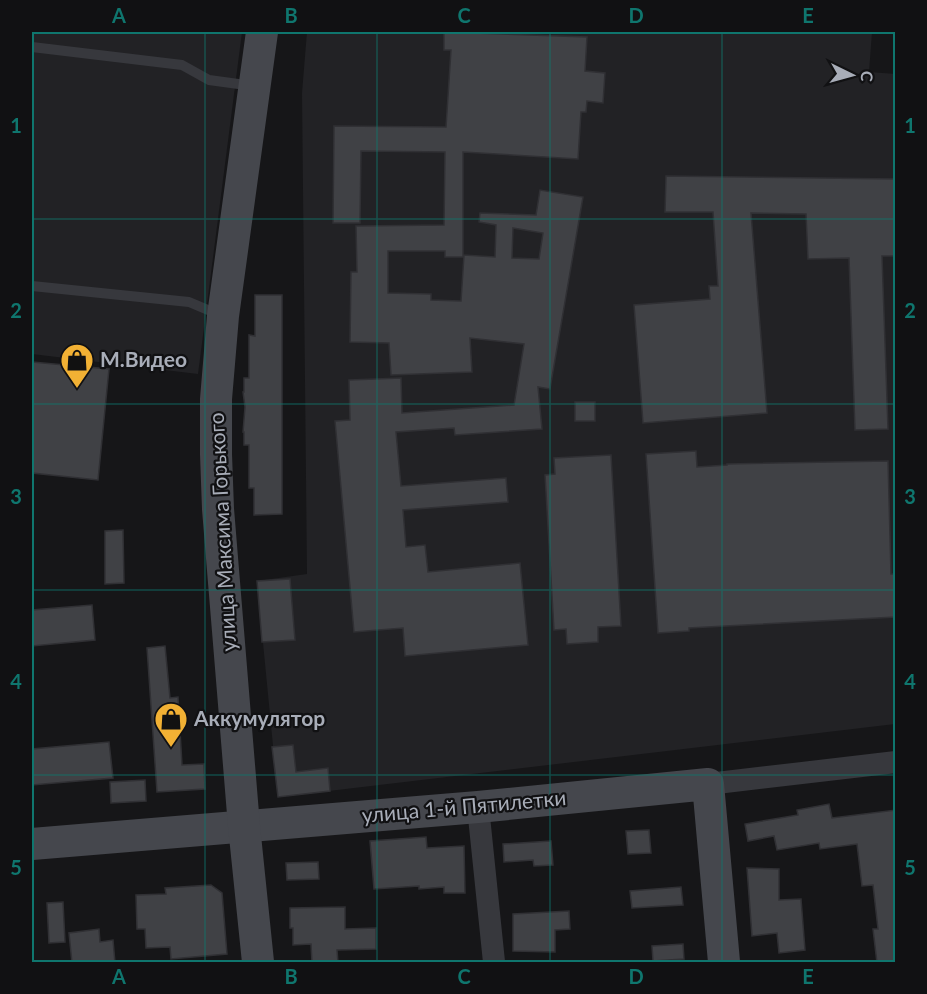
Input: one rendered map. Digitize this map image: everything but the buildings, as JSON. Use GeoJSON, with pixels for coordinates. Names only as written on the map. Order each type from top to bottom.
{"type":"FeatureCollection","features":[{"type":"Feature","properties":{"kind":"main road","name":"улица Максима Горького"},"geometry":{"type":"LineString","coordinates":[[258,963],[244,826],[218,509],[216,399],[223,316],[262,32]]}},
{"type":"Feature","properties":{"kind":"main road","name":"улица 1-й Пятилетки"},"geometry":{"type":"LineString","coordinates":[[32,844],[478,807],[708,784]]}},
{"type":"Feature","properties":{"kind":"main road"},"geometry":{"type":"LineString","coordinates":[[708,784],[724,963]]}},
{"type":"Feature","properties":{"kind":"street","name":"улица 1-й Пятилетки"},"geometry":{"type":"LineString","coordinates":[[708,784],[896,762]]}},
{"type":"Feature","properties":{"kind":"street"},"geometry":{"type":"LineString","coordinates":[[478,807],[494,963]]}},
{"type":"Feature","properties":{"kind":"lane"},"geometry":{"type":"LineString","coordinates":[[32,47],[182,65],[209,81],[254,86]]}},
{"type":"Feature","properties":{"kind":"lane"},"geometry":{"type":"LineString","coordinates":[[32,286],[189,302],[223,316]]}},
{"type":"Feature","properties":{"kind":"shaded area"},"geometry":{"type":"Polygon","coordinates":[[[32,32],[242,32],[198,374],[32,354],[32,32]]]}},
{"type":"Feature","properties":{"kind":"shaded area"},"geometry":{"type":"Polygon","coordinates":[[[307,32],[872,32],[869,72],[896,74],[895,724],[278,797],[257,581],[307,574],[302,93],[307,32]]]}},
{"type":"Feature","properties":{"kind":"place","name":"М.Видео"},"geometry":{"type":"Point","coordinates":[77,389]}},
{"type":"Feature","properties":{"kind":"place","name":"Аккумулятор"},"geometry":{"type":"Point","coordinates":[171,748]}}]}
